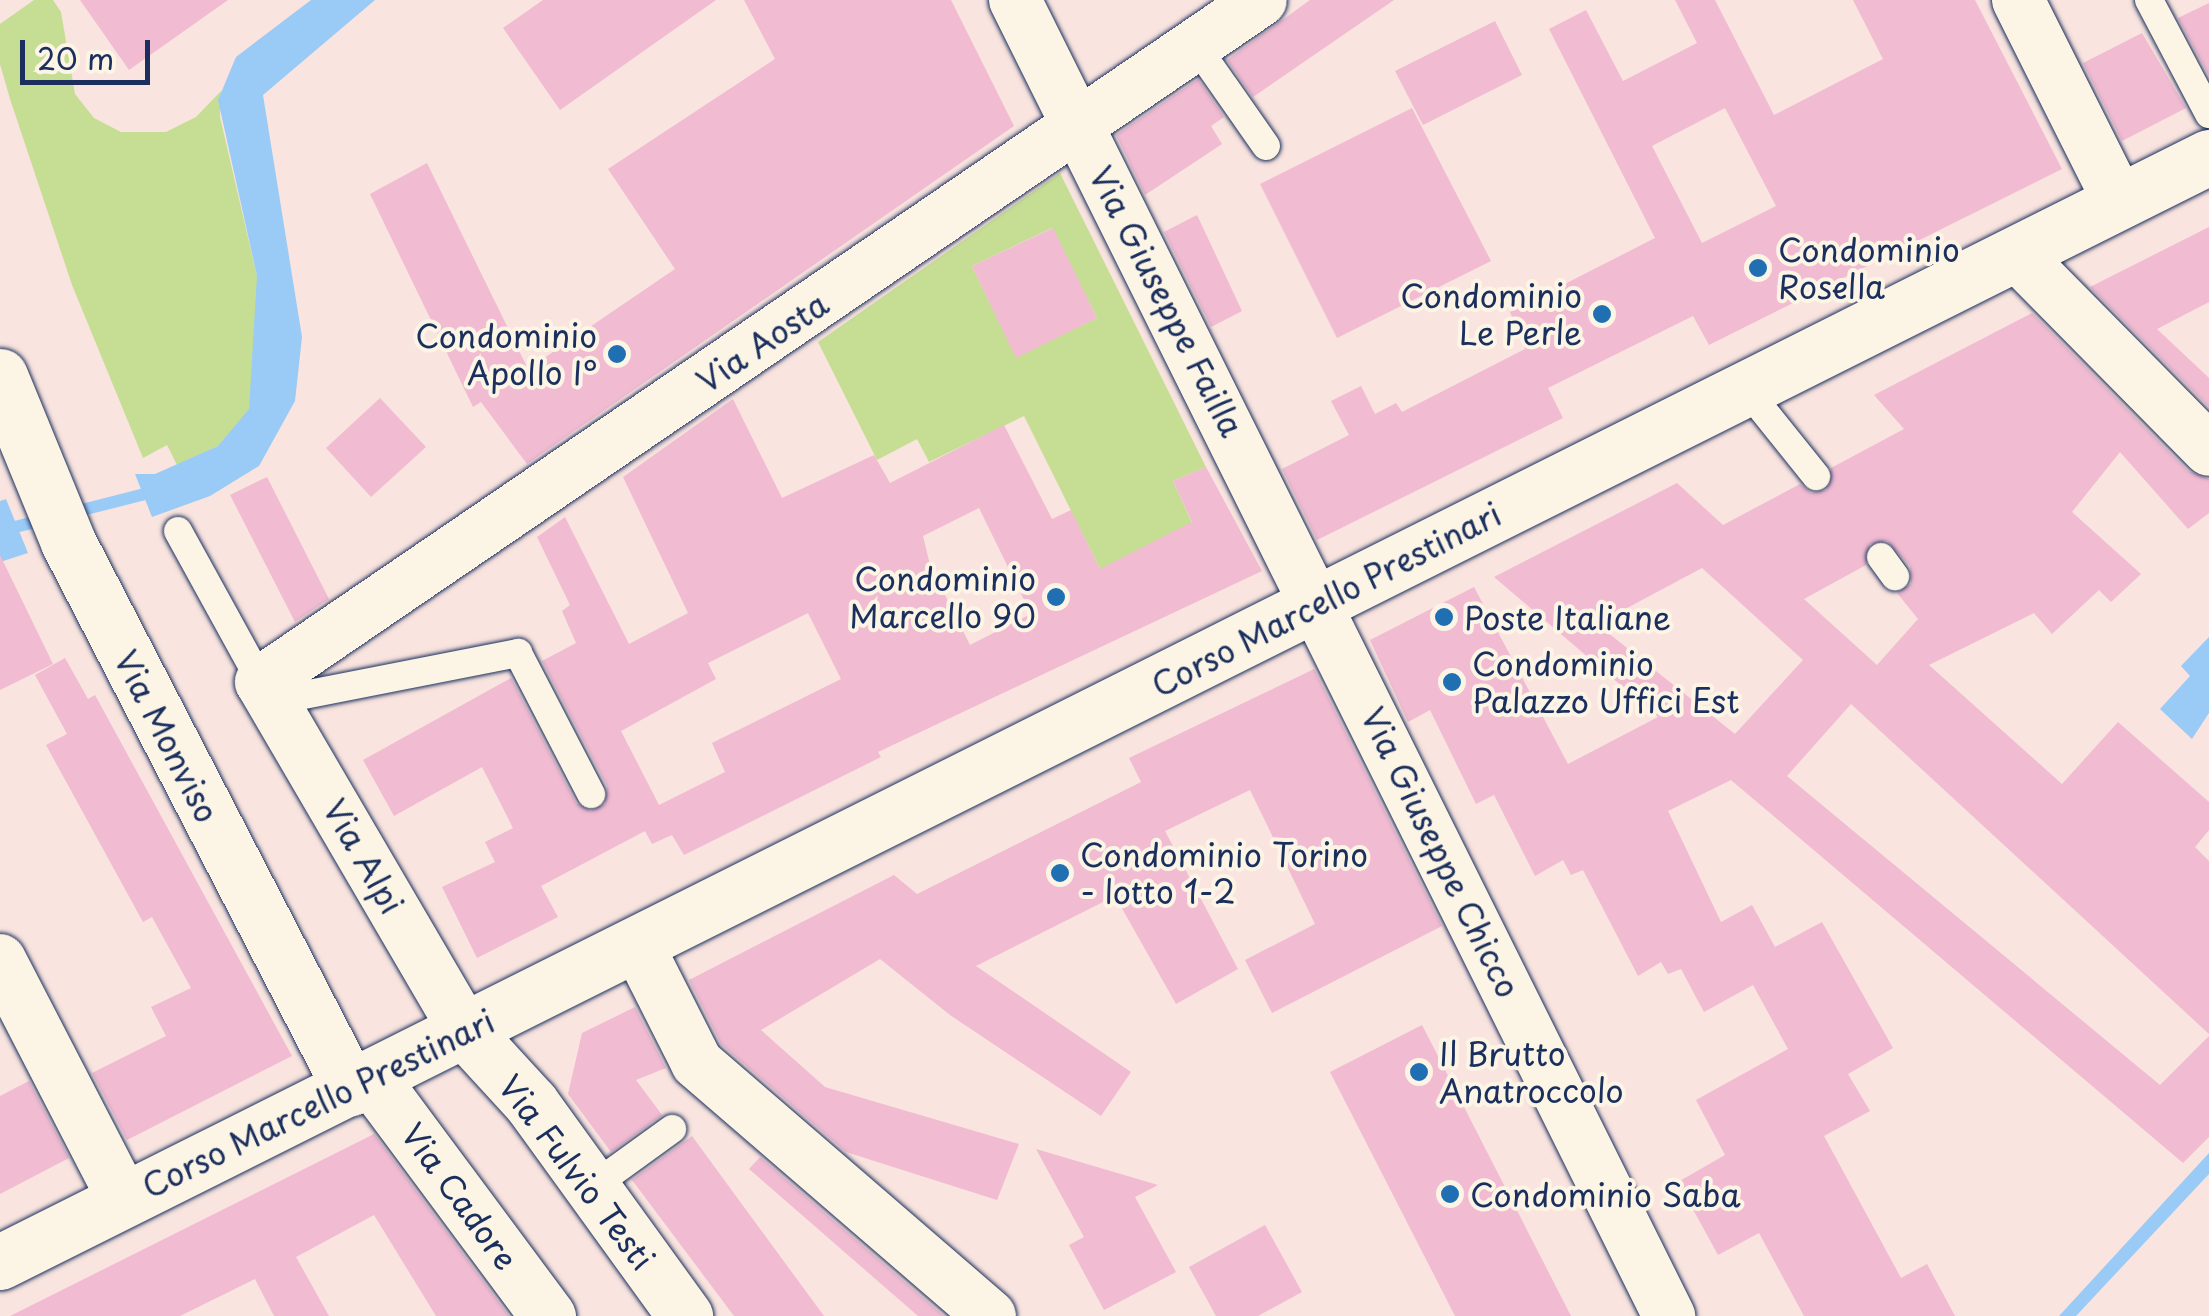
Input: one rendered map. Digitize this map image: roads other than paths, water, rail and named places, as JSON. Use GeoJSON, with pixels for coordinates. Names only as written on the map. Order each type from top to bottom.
{"type":"FeatureCollection","features":[{"type":"Feature","properties":{"kind":"main road","name":"Corso Marcello Prestinari"},"geometry":{"type":"LineString","coordinates":[[0,1262],[2209,157]]}},
{"type":"Feature","properties":{"kind":"main road","name":"Via Monviso"},"geometry":{"type":"LineString","coordinates":[[0,376],[68,542],[361,1083]]}},
{"type":"Feature","properties":{"kind":"main road","name":"Via Fulvio Testi"},"geometry":{"type":"LineString","coordinates":[[465,1030],[531,1102],[685,1316]]}},
{"type":"Feature","properties":{"kind":"main road","name":"Via Cadore"},"geometry":{"type":"LineString","coordinates":[[361,1083],[548,1316]]}},
{"type":"Feature","properties":{"kind":"street","name":"Via Giuseppe Failla"},"geometry":{"type":"LineString","coordinates":[[1015,0],[1319,602]]}},
{"type":"Feature","properties":{"kind":"street"},"geometry":{"type":"LineString","coordinates":[[2018,0],[2119,202]]}},
{"type":"Feature","properties":{"kind":"street","name":"Via Aosta"},"geometry":{"type":"LineString","coordinates":[[267,692],[1079,128],[1251,3]]}},
{"type":"Feature","properties":{"kind":"street"},"geometry":{"type":"LineString","coordinates":[[2016,254],[2209,450]]}},
{"type":"Feature","properties":{"kind":"street","name":"Via Giuseppe Chicco"},"geometry":{"type":"LineString","coordinates":[[1319,602],[1669,1316]]}},
{"type":"Feature","properties":{"kind":"street","name":"Via Alpi"},"geometry":{"type":"LineString","coordinates":[[267,692],[465,1030]]}},
{"type":"Feature","properties":{"kind":"street"},"geometry":{"type":"LineString","coordinates":[[637,944],[697,1063],[990,1316]]}},
{"type":"Feature","properties":{"kind":"street"},"geometry":{"type":"LineString","coordinates":[[0,960],[124,1200]]}},
{"type":"Feature","properties":{"kind":"lane"},"geometry":{"type":"LineString","coordinates":[[2149,0],[2209,114]]}},
{"type":"Feature","properties":{"kind":"lane"},"geometry":{"type":"LineString","coordinates":[[1196,46],[1266,146]]}},
{"type":"Feature","properties":{"kind":"lane"},"geometry":{"type":"LineString","coordinates":[[1746,389],[1816,476]]}},
{"type":"Feature","properties":{"kind":"lane"},"geometry":{"type":"LineString","coordinates":[[178,531],[267,692],[518,653],[591,794]]}},
{"type":"Feature","properties":{"kind":"lane"},"geometry":{"type":"LineString","coordinates":[[592,1188],[672,1128]]}},
{"type":"Feature","properties":{"kind":"water"},"geometry":{"type":"Polygon","coordinates":[[[311,0],[375,0],[263,95],[302,337],[295,401],[259,466],[210,496],[152,517],[135,474],[155,474],[218,446],[249,409],[257,276],[218,100],[236,57],[311,0]]]}},
{"type":"Feature","properties":{"kind":"water"},"geometry":{"type":"Polygon","coordinates":[[[6,499],[28,553],[0,562],[0,501],[6,499]]]}},
{"type":"Feature","properties":{"kind":"water"},"geometry":{"type":"Polygon","coordinates":[[[2209,637],[2209,713],[2192,739],[2160,709],[2190,676],[2181,666],[2209,637]]]}},
{"type":"Feature","properties":{"kind":"water"},"geometry":{"type":"Polygon","coordinates":[[[2209,1153],[2209,1174],[2076,1316],[2059,1316],[2209,1153]]]}},
{"type":"Feature","properties":{"kind":"waterway"},"geometry":{"type":"LineString","coordinates":[[70,513],[157,491]]}},
{"type":"Feature","properties":{"kind":"waterway"},"geometry":{"type":"LineString","coordinates":[[0,531],[46,519]]}},
{"type":"Feature","properties":{"kind":"place","name":"Condominio Rosella"},"geometry":{"type":"Point","coordinates":[1758,268]}},
{"type":"Feature","properties":{"kind":"place","name":"Condominio Le Perle"},"geometry":{"type":"Point","coordinates":[1602,314]}},
{"type":"Feature","properties":{"kind":"place","name":"Condominio Apollo I°"},"geometry":{"type":"Point","coordinates":[617,354]}},
{"type":"Feature","properties":{"kind":"place","name":"Condominio Marcello 90"},"geometry":{"type":"Point","coordinates":[1056,597]}},
{"type":"Feature","properties":{"kind":"place","name":"Poste Italiane"},"geometry":{"type":"Point","coordinates":[1444,617]}},
{"type":"Feature","properties":{"kind":"place","name":"Condominio Palazzo Uffici Est"},"geometry":{"type":"Point","coordinates":[1452,682]}},
{"type":"Feature","properties":{"kind":"place","name":"Condominio Torino - lotto 1-2"},"geometry":{"type":"Point","coordinates":[1060,873]}},
{"type":"Feature","properties":{"kind":"place","name":"Il Brutto Anatroccolo"},"geometry":{"type":"Point","coordinates":[1419,1072]}},
{"type":"Feature","properties":{"kind":"place","name":"Condominio Saba"},"geometry":{"type":"Point","coordinates":[1450,1194]}}]}
